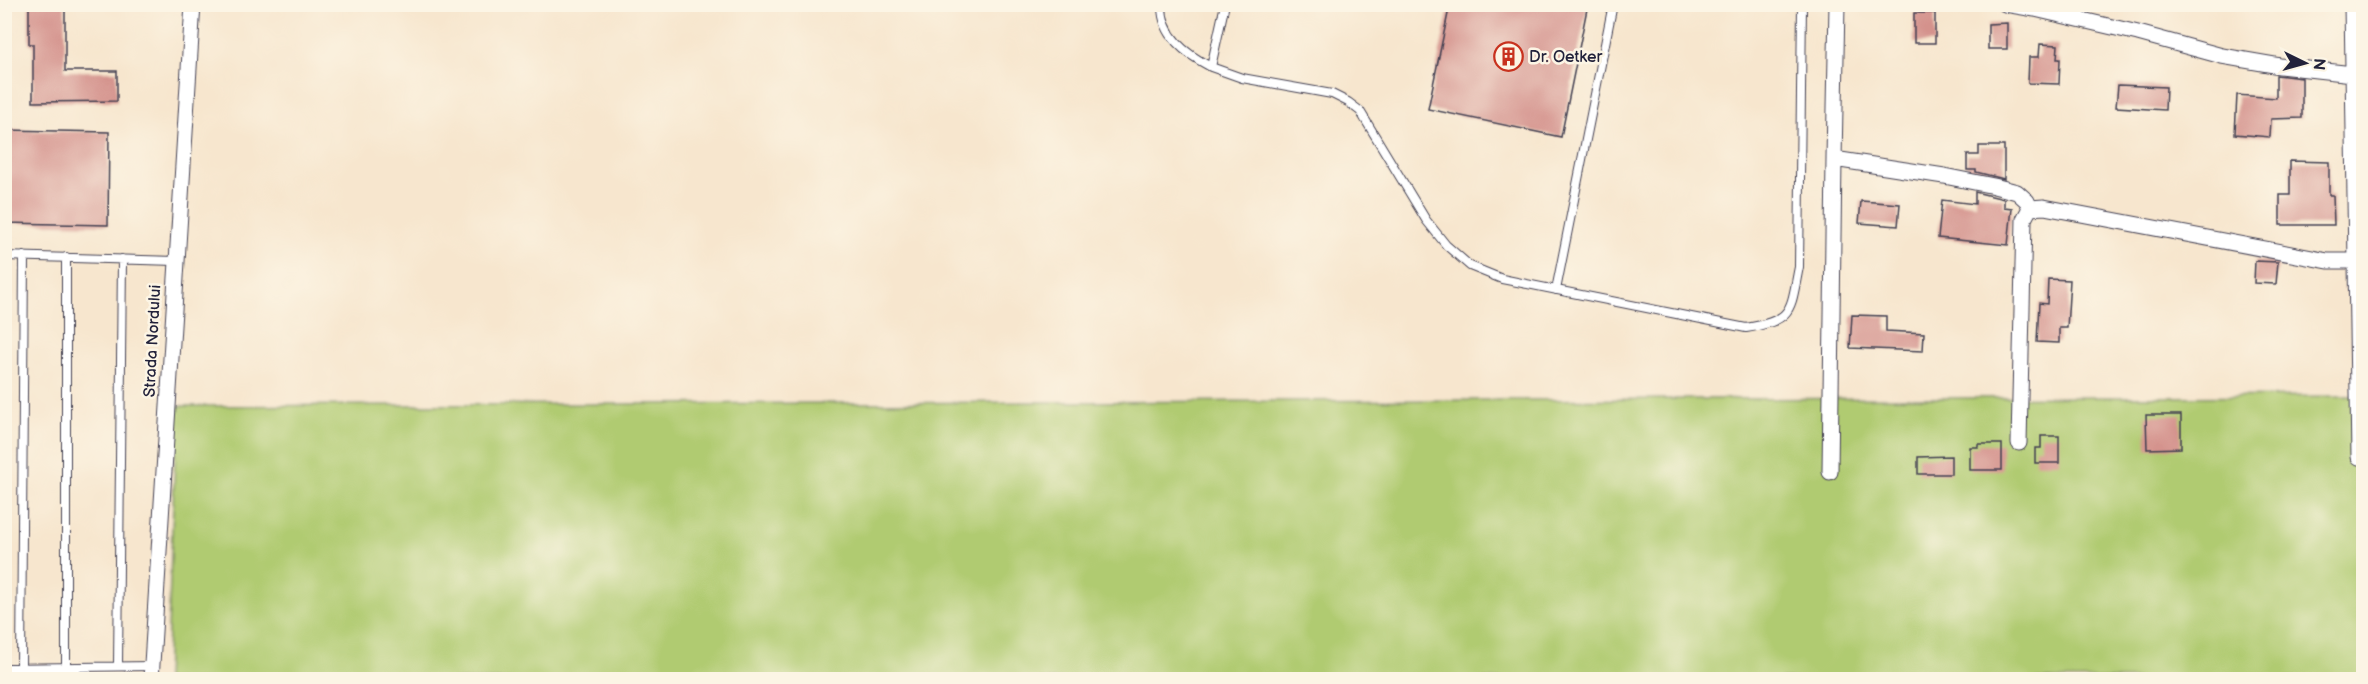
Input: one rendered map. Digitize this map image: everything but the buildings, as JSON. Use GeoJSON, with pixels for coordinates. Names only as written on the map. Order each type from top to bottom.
{"type":"FeatureCollection","features":[{"type":"Feature","properties":{"kind":"street","name":"Strada Nordului"},"geometry":{"type":"LineString","coordinates":[[151,673],[193,4]]}},
{"type":"Feature","properties":{"kind":"street"},"geometry":{"type":"LineString","coordinates":[[1830,472],[1836,4]]}},
{"type":"Feature","properties":{"kind":"street"},"geometry":{"type":"LineString","coordinates":[[2005,4],[2138,33],[2222,56],[2280,66],[2353,74]]}},
{"type":"Feature","properties":{"kind":"street"},"geometry":{"type":"LineString","coordinates":[[2352,4],[2358,21],[2353,74],[2359,457]]}},
{"type":"Feature","properties":{"kind":"street"},"geometry":{"type":"LineString","coordinates":[[1834,159],[1994,186],[2017,192],[2027,201],[2030,208]]}},
{"type":"Feature","properties":{"kind":"street"},"geometry":{"type":"LineString","coordinates":[[2030,208],[2044,207],[2328,261],[2355,261]]}},
{"type":"Feature","properties":{"kind":"street"},"geometry":{"type":"LineString","coordinates":[[2019,443],[2024,219],[2030,208]]}},
{"type":"Feature","properties":{"kind":"lane"},"geometry":{"type":"LineString","coordinates":[[1162,4],[1166,30],[1190,56],[1211,67],[1242,78],[1332,94],[1360,111],[1426,220],[1446,245],[1470,266],[1502,279],[1746,328],[1770,324],[1784,317],[1793,297],[1799,267],[1802,4]]}},
{"type":"Feature","properties":{"kind":"lane"},"geometry":{"type":"LineString","coordinates":[[1211,67],[1224,4]]}},
{"type":"Feature","properties":{"kind":"lane"},"geometry":{"type":"LineString","coordinates":[[1556,290],[1613,4]]}},
{"type":"Feature","properties":{"kind":"lane"},"geometry":{"type":"LineString","coordinates":[[4,256],[176,261]]}},
{"type":"Feature","properties":{"kind":"lane"},"geometry":{"type":"LineString","coordinates":[[21,668],[24,256]]}},
{"type":"Feature","properties":{"kind":"lane"},"geometry":{"type":"LineString","coordinates":[[66,257],[66,667]]}},
{"type":"Feature","properties":{"kind":"lane"},"geometry":{"type":"LineString","coordinates":[[118,666],[122,259]]}},
{"type":"Feature","properties":{"kind":"lane"},"geometry":{"type":"LineString","coordinates":[[4,668],[118,666],[151,673]]}},
{"type":"Feature","properties":{"kind":"green space"},"geometry":{"type":"Polygon","coordinates":[[[2363,396],[2363,679],[166,680],[177,406],[2363,396]]]}},
{"type":"Feature","properties":{"kind":"place","name":"Dr. Oetker"},"geometry":{"type":"Point","coordinates":[1508,57]}}]}
